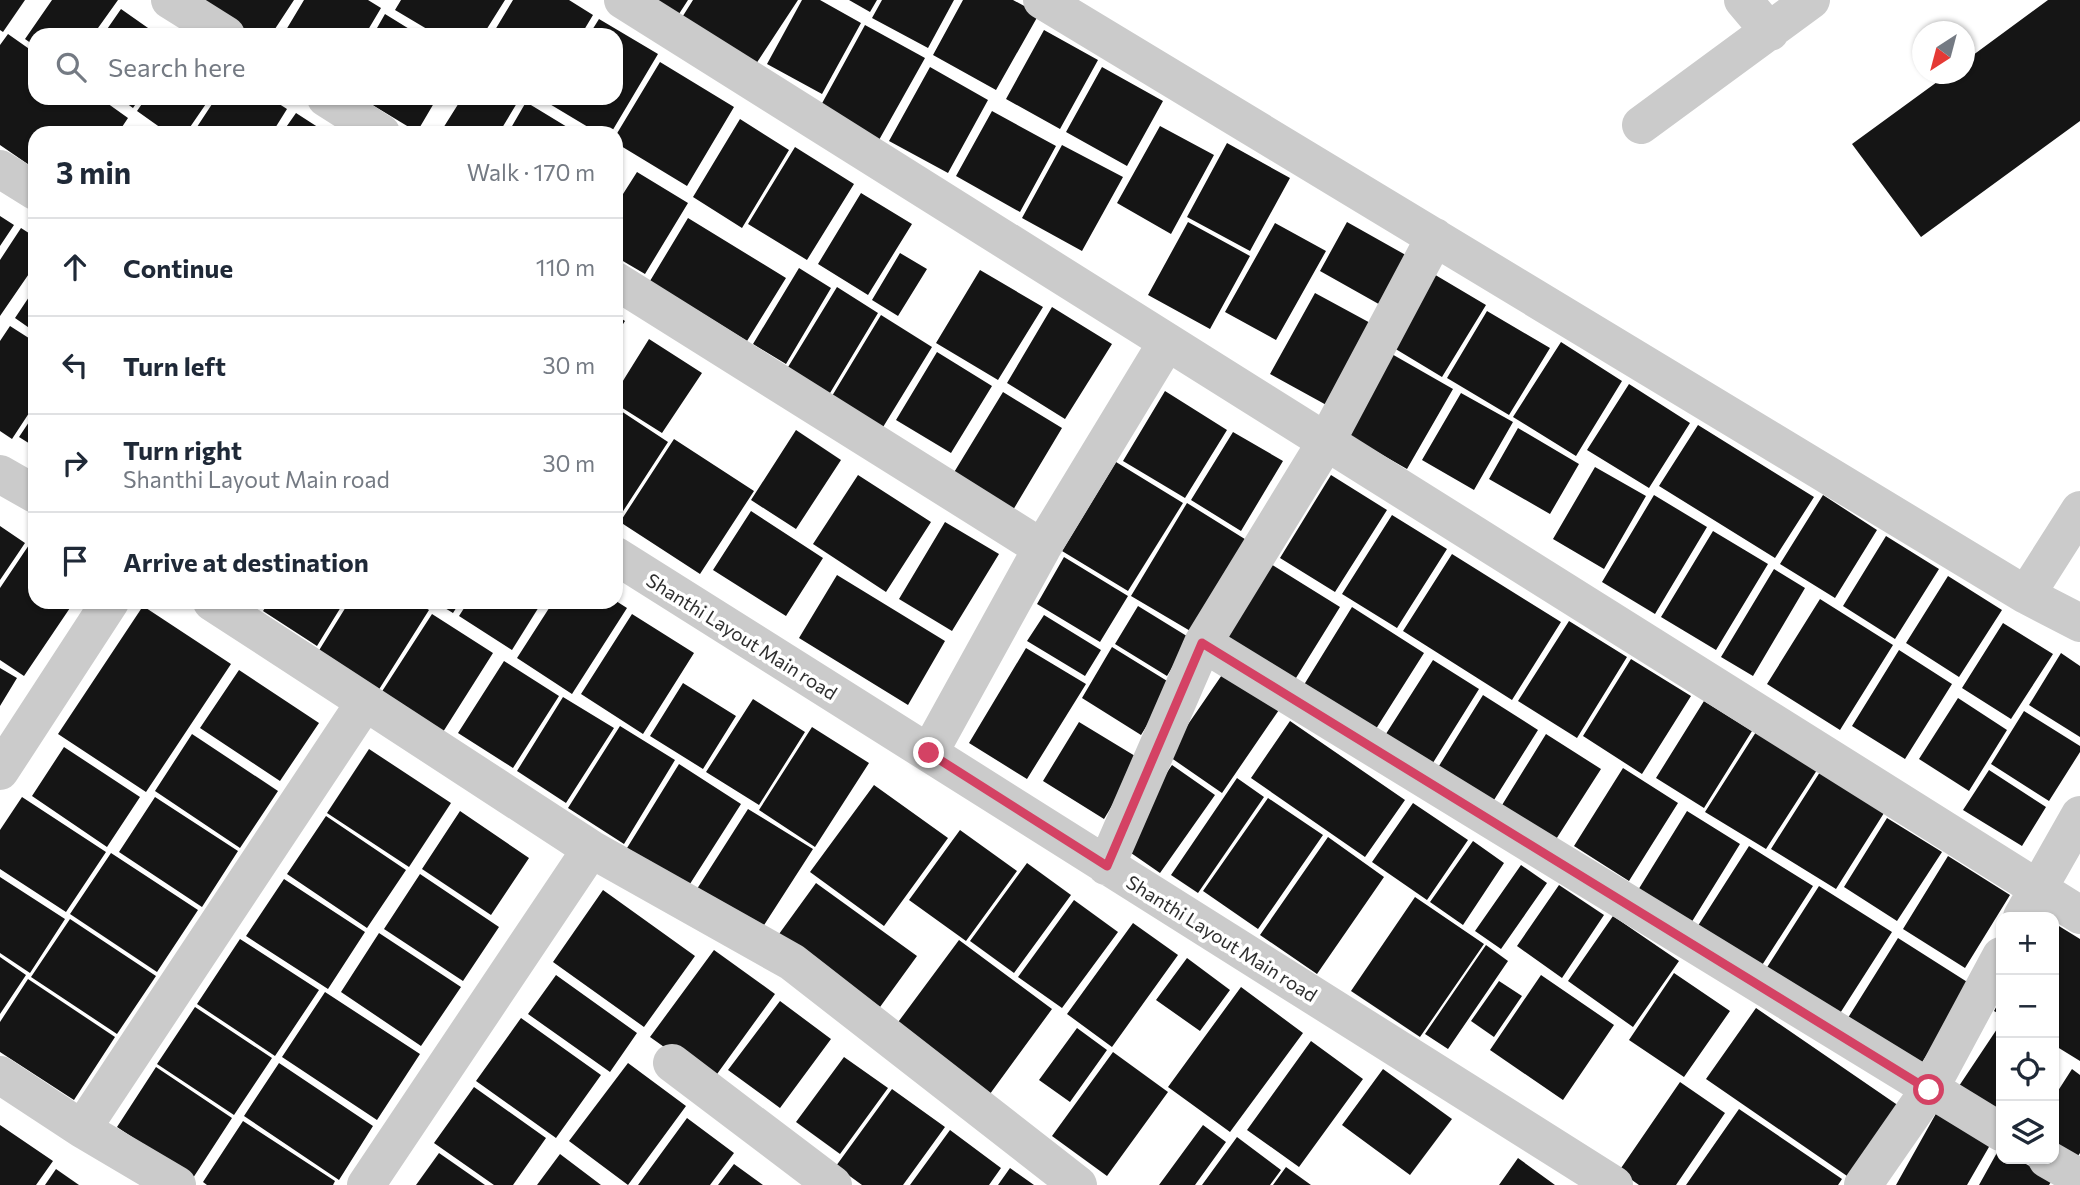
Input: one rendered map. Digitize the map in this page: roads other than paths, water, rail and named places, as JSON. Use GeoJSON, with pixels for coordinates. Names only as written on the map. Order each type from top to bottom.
{"type":"FeatureCollection","features":[{"type":"Feature","properties":{"kind":"street"},"geometry":{"type":"LineString","coordinates":[[170,0],[215,28]]}},
{"type":"Feature","properties":{"kind":"street"},"geometry":{"type":"LineString","coordinates":[[623,0],[1326,442],[2030,903],[2080,915]]}},
{"type":"Feature","properties":{"kind":"street"},"geometry":{"type":"LineString","coordinates":[[1042,0],[2026,595],[2080,623]]}},
{"type":"Feature","properties":{"kind":"street"},"geometry":{"type":"LineString","coordinates":[[1743,0],[1770,32]]}},
{"type":"Feature","properties":{"kind":"street"},"geometry":{"type":"LineString","coordinates":[[1640,125],[1811,0]]}},
{"type":"Feature","properties":{"kind":"street"},"geometry":{"type":"LineString","coordinates":[[337,105],[370,126]]}},
{"type":"Feature","properties":{"kind":"street"},"geometry":{"type":"LineString","coordinates":[[0,169],[28,187]]}},
{"type":"Feature","properties":{"kind":"street"},"geometry":{"type":"LineString","coordinates":[[1107,866],[1202,643],[1326,442],[1435,237]]}},
{"type":"Feature","properties":{"kind":"street"},"geometry":{"type":"LineString","coordinates":[[623,285],[1042,548]]}},
{"type":"Feature","properties":{"kind":"street"},"geometry":{"type":"LineString","coordinates":[[929,753],[1042,548],[1167,342]]}},
{"type":"Feature","properties":{"kind":"street"},"geometry":{"type":"LineString","coordinates":[[0,474],[28,490]]}},
{"type":"Feature","properties":{"kind":"street"},"geometry":{"type":"LineString","coordinates":[[2026,595],[2080,510]]}},
{"type":"Feature","properties":{"kind":"street","name":"Shanthi Layout Main road"},"geometry":{"type":"LineString","coordinates":[[623,560],[1615,1185]]}},
{"type":"Feature","properties":{"kind":"street"},"geometry":{"type":"LineString","coordinates":[[0,771],[105,609]]}},
{"type":"Feature","properties":{"kind":"street"},"geometry":{"type":"LineString","coordinates":[[223,609],[591,849],[792,962],[1078,1185]]}},
{"type":"Feature","properties":{"kind":"street"},"geometry":{"type":"LineString","coordinates":[[1202,643],[1996,1129]]}},
{"type":"Feature","properties":{"kind":"street"},"geometry":{"type":"LineString","coordinates":[[82,1129],[365,702]]}},
{"type":"Feature","properties":{"kind":"street"},"geometry":{"type":"LineString","coordinates":[[2030,903],[2080,815]]}},
{"type":"Feature","properties":{"kind":"street"},"geometry":{"type":"LineString","coordinates":[[366,1185],[591,849]]}},
{"type":"Feature","properties":{"kind":"street"},"geometry":{"type":"LineString","coordinates":[[1863,1185],[1929,1090],[1996,965]]}},
{"type":"Feature","properties":{"kind":"street"},"geometry":{"type":"LineString","coordinates":[[672,1063],[833,1185]]}},
{"type":"Feature","properties":{"kind":"street"},"geometry":{"type":"LineString","coordinates":[[0,1075],[82,1129],[177,1185]]}},
{"type":"Feature","properties":{"kind":"street"},"geometry":{"type":"LineString","coordinates":[[2056,1164],[2080,1178]]}}]}
